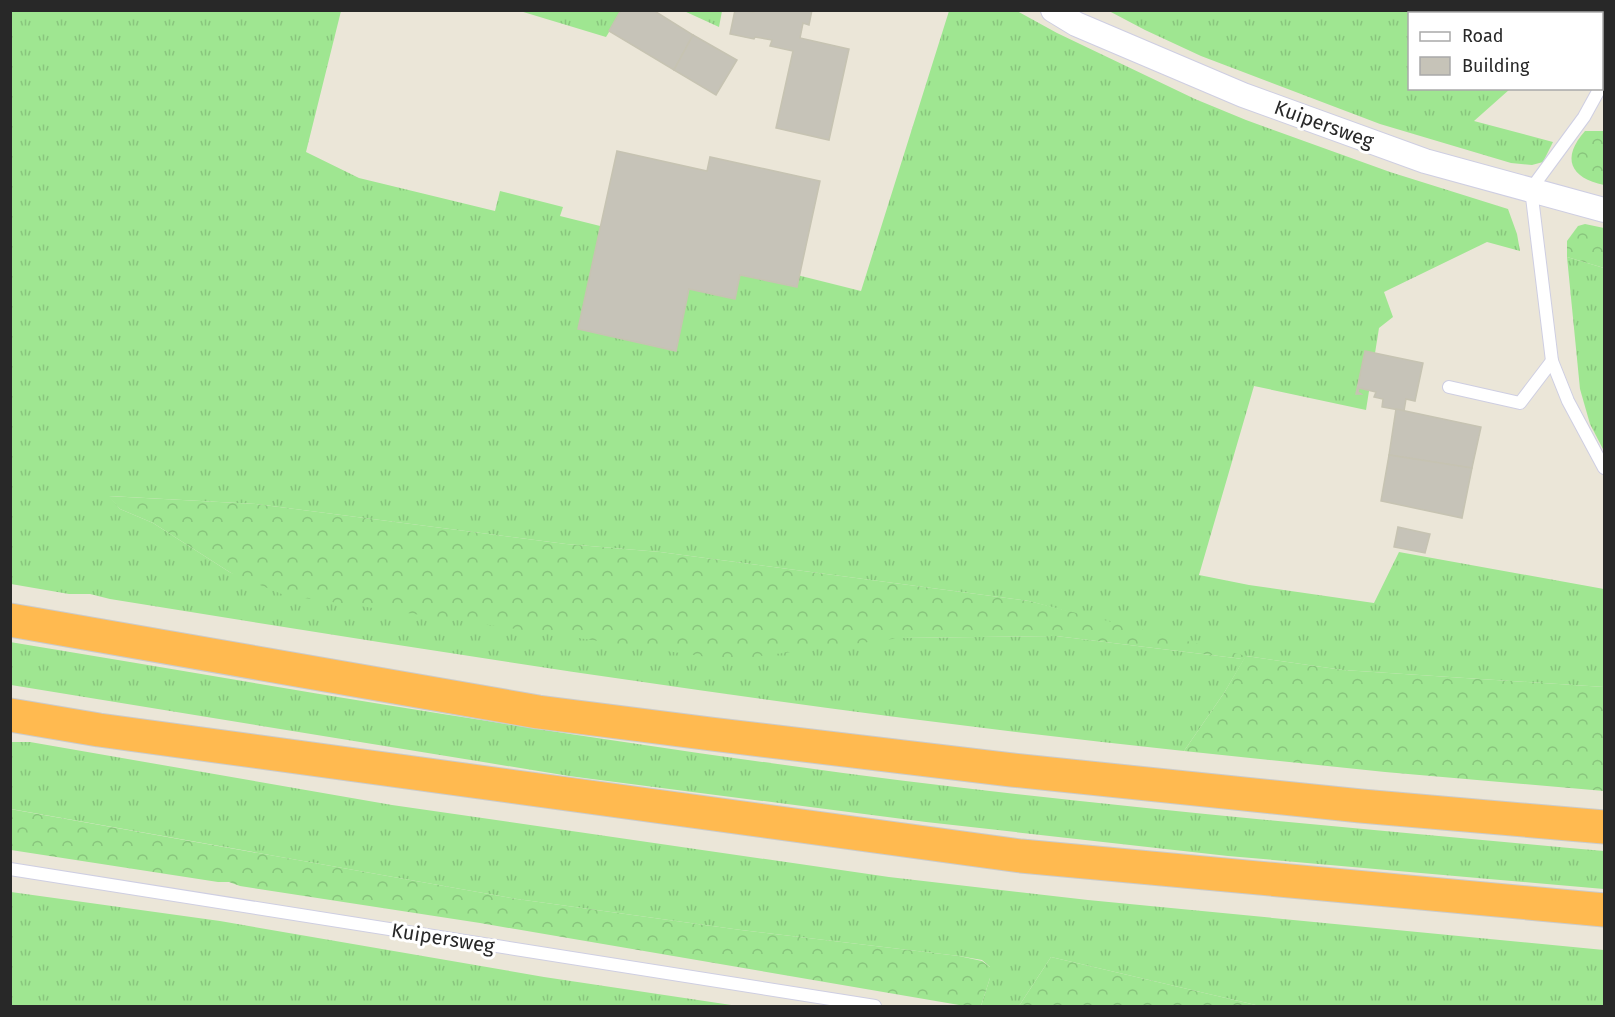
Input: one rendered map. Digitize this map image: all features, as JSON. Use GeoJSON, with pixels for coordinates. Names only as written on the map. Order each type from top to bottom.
{"type":"FeatureCollection","features":[{"type":"Feature","properties":{"kind":"highway"},"geometry":{"type":"LineString","coordinates":[[10,620],[538,712],[1012,770],[1605,827]]}},
{"type":"Feature","properties":{"kind":"highway"},"geometry":{"type":"LineString","coordinates":[[10,715],[99,730],[1021,856],[1605,910]]}},
{"type":"Feature","properties":{"kind":"street","name":"Kuipersweg"},"geometry":{"type":"LineString","coordinates":[[1053,10],[1076,24],[1243,95],[1425,161],[1605,210]]}},
{"type":"Feature","properties":{"kind":"lane"},"geometry":{"type":"LineString","coordinates":[[1599,90],[1584,117],[1531,189],[1552,361],[1568,401],[1605,468]]}},
{"type":"Feature","properties":{"kind":"lane"},"geometry":{"type":"LineString","coordinates":[[1449,387],[1520,403],[1552,361]]}},
{"type":"Feature","properties":{"kind":"lane","name":"Kuipersweg"},"geometry":{"type":"LineString","coordinates":[[10,869],[875,1006]]}},
{"type":"Feature","properties":{"kind":"green space"},"geometry":{"type":"Polygon","coordinates":[[[10,11],[341,11],[306,152],[359,178],[495,211],[500,191],[563,207],[560,216],[861,291],[949,11],[1017,11],[1057,33],[1195,99],[1246,120],[1390,172],[1508,209],[1520,251],[1487,242],[1384,292],[1393,317],[1379,328],[1366,410],[1254,386],[1199,575],[1249,585],[1374,603],[1399,552],[1604,589],[1604,687],[1343,670],[1246,656],[1184,751],[780,702],[646,683],[244,621],[90,594],[69,594],[11,584],[10,11]],[[109,496],[120,509],[153,523],[231,573],[900,638],[1056,636],[1243,659],[1029,601],[660,552],[566,544],[256,504],[109,496]]]}},
{"type":"Feature","properties":{"kind":"green space"},"geometry":{"type":"Polygon","coordinates":[[[520,11],[622,11],[606,37],[520,11]]]}},
{"type":"Feature","properties":{"kind":"green space"},"geometry":{"type":"Polygon","coordinates":[[[684,11],[722,11],[719,27],[684,11]]]}},
{"type":"Feature","properties":{"kind":"green space"},"geometry":{"type":"Polygon","coordinates":[[[1109,11],[1572,12],[1408,12],[1408,90],[1509,90],[1474,121],[1553,142],[1543,162],[1532,165],[1511,163],[1380,124],[1201,56],[1109,11]]]}},
{"type":"Feature","properties":{"kind":"green space"},"geometry":{"type":"Polygon","coordinates":[[[1585,131],[1604,131],[1604,185],[1583,177],[1573,166],[1573,150],[1585,131]]]}},
{"type":"Feature","properties":{"kind":"green space"},"geometry":{"type":"Polygon","coordinates":[[[1585,224],[1604,228],[1604,268],[1567,257],[1567,241],[1578,226],[1585,224]]]}},
{"type":"Feature","properties":{"kind":"green space"},"geometry":{"type":"Polygon","coordinates":[[[1567,257],[1604,268],[1604,451],[1590,424],[1580,389],[1567,257]]]}},
{"type":"Feature","properties":{"kind":"green space"},"geometry":{"type":"Polygon","coordinates":[[[108,496],[256,504],[566,544],[660,552],[1029,601],[1246,656],[1343,670],[1604,687],[1604,791],[1385,772],[1184,751],[1224,693],[1245,657],[1243,659],[1056,636],[900,638],[728,660],[284,595],[231,573],[153,523],[120,509],[108,496]]]}},
{"type":"Feature","properties":{"kind":"green space"},"geometry":{"type":"Polygon","coordinates":[[[10,642],[494,722],[887,779],[1194,813],[1604,851],[1604,889],[1228,856],[926,822],[569,776],[11,685],[10,642]]]}},
{"type":"Feature","properties":{"kind":"green space"},"geometry":{"type":"Polygon","coordinates":[[[10,742],[30,742],[392,805],[889,877],[1088,900],[1604,950],[1604,1006],[1260,1006],[1051,957],[1019,1006],[981,1006],[990,978],[990,967],[982,960],[517,899],[11,809],[10,742]]]}},
{"type":"Feature","properties":{"kind":"green space"},"geometry":{"type":"Polygon","coordinates":[[[10,809],[517,899],[741,930],[959,956],[982,961],[990,967],[990,978],[981,1006],[965,1006],[480,923],[240,886],[229,882],[11,850],[10,809]]]}},
{"type":"Feature","properties":{"kind":"green space"},"geometry":{"type":"Polygon","coordinates":[[[11,892],[220,921],[544,977],[738,1006],[11,1006],[11,892]]]}},
{"type":"Feature","properties":{"kind":"green space"},"geometry":{"type":"Polygon","coordinates":[[[1051,957],[1260,1006],[1019,1006],[1051,957]]]}},
{"type":"Feature","properties":{"kind":"building"},"geometry":{"type":"Polygon","coordinates":[[[621,10],[653,10],[693,35],[674,70],[609,31],[621,10]]]}},
{"type":"Feature","properties":{"kind":"building"},"geometry":{"type":"Polygon","coordinates":[[[735,10],[754,12],[755,10],[812,10],[809,25],[803,23],[800,38],[849,49],[829,140],[776,128],[793,51],[770,46],[772,40],[730,34],[735,10]]]}},
{"type":"Feature","properties":{"kind":"building"},"geometry":{"type":"Polygon","coordinates":[[[693,35],[737,60],[716,95],[674,70],[693,35]]]}},
{"type":"Feature","properties":{"kind":"building"},"geometry":{"type":"Polygon","coordinates":[[[617,151],[707,171],[710,157],[820,181],[797,287],[740,275],[735,299],[689,289],[676,351],[578,329],[617,151]]]}},
{"type":"Feature","properties":{"kind":"building"},"geometry":{"type":"Polygon","coordinates":[[[1365,351],[1423,363],[1415,401],[1406,399],[1404,411],[1382,407],[1383,399],[1374,397],[1376,392],[1359,388],[1358,392],[1361,394],[1356,394],[1365,351]]]}},
{"type":"Feature","properties":{"kind":"building"},"geometry":{"type":"Polygon","coordinates":[[[1396,409],[1481,427],[1472,468],[1389,455],[1396,409]]]}},
{"type":"Feature","properties":{"kind":"building"},"geometry":{"type":"Polygon","coordinates":[[[1389,455],[1472,468],[1462,518],[1381,501],[1389,455]]]}},
{"type":"Feature","properties":{"kind":"building"},"geometry":{"type":"Polygon","coordinates":[[[1398,527],[1430,534],[1425,553],[1394,547],[1398,527]]]}}]}
